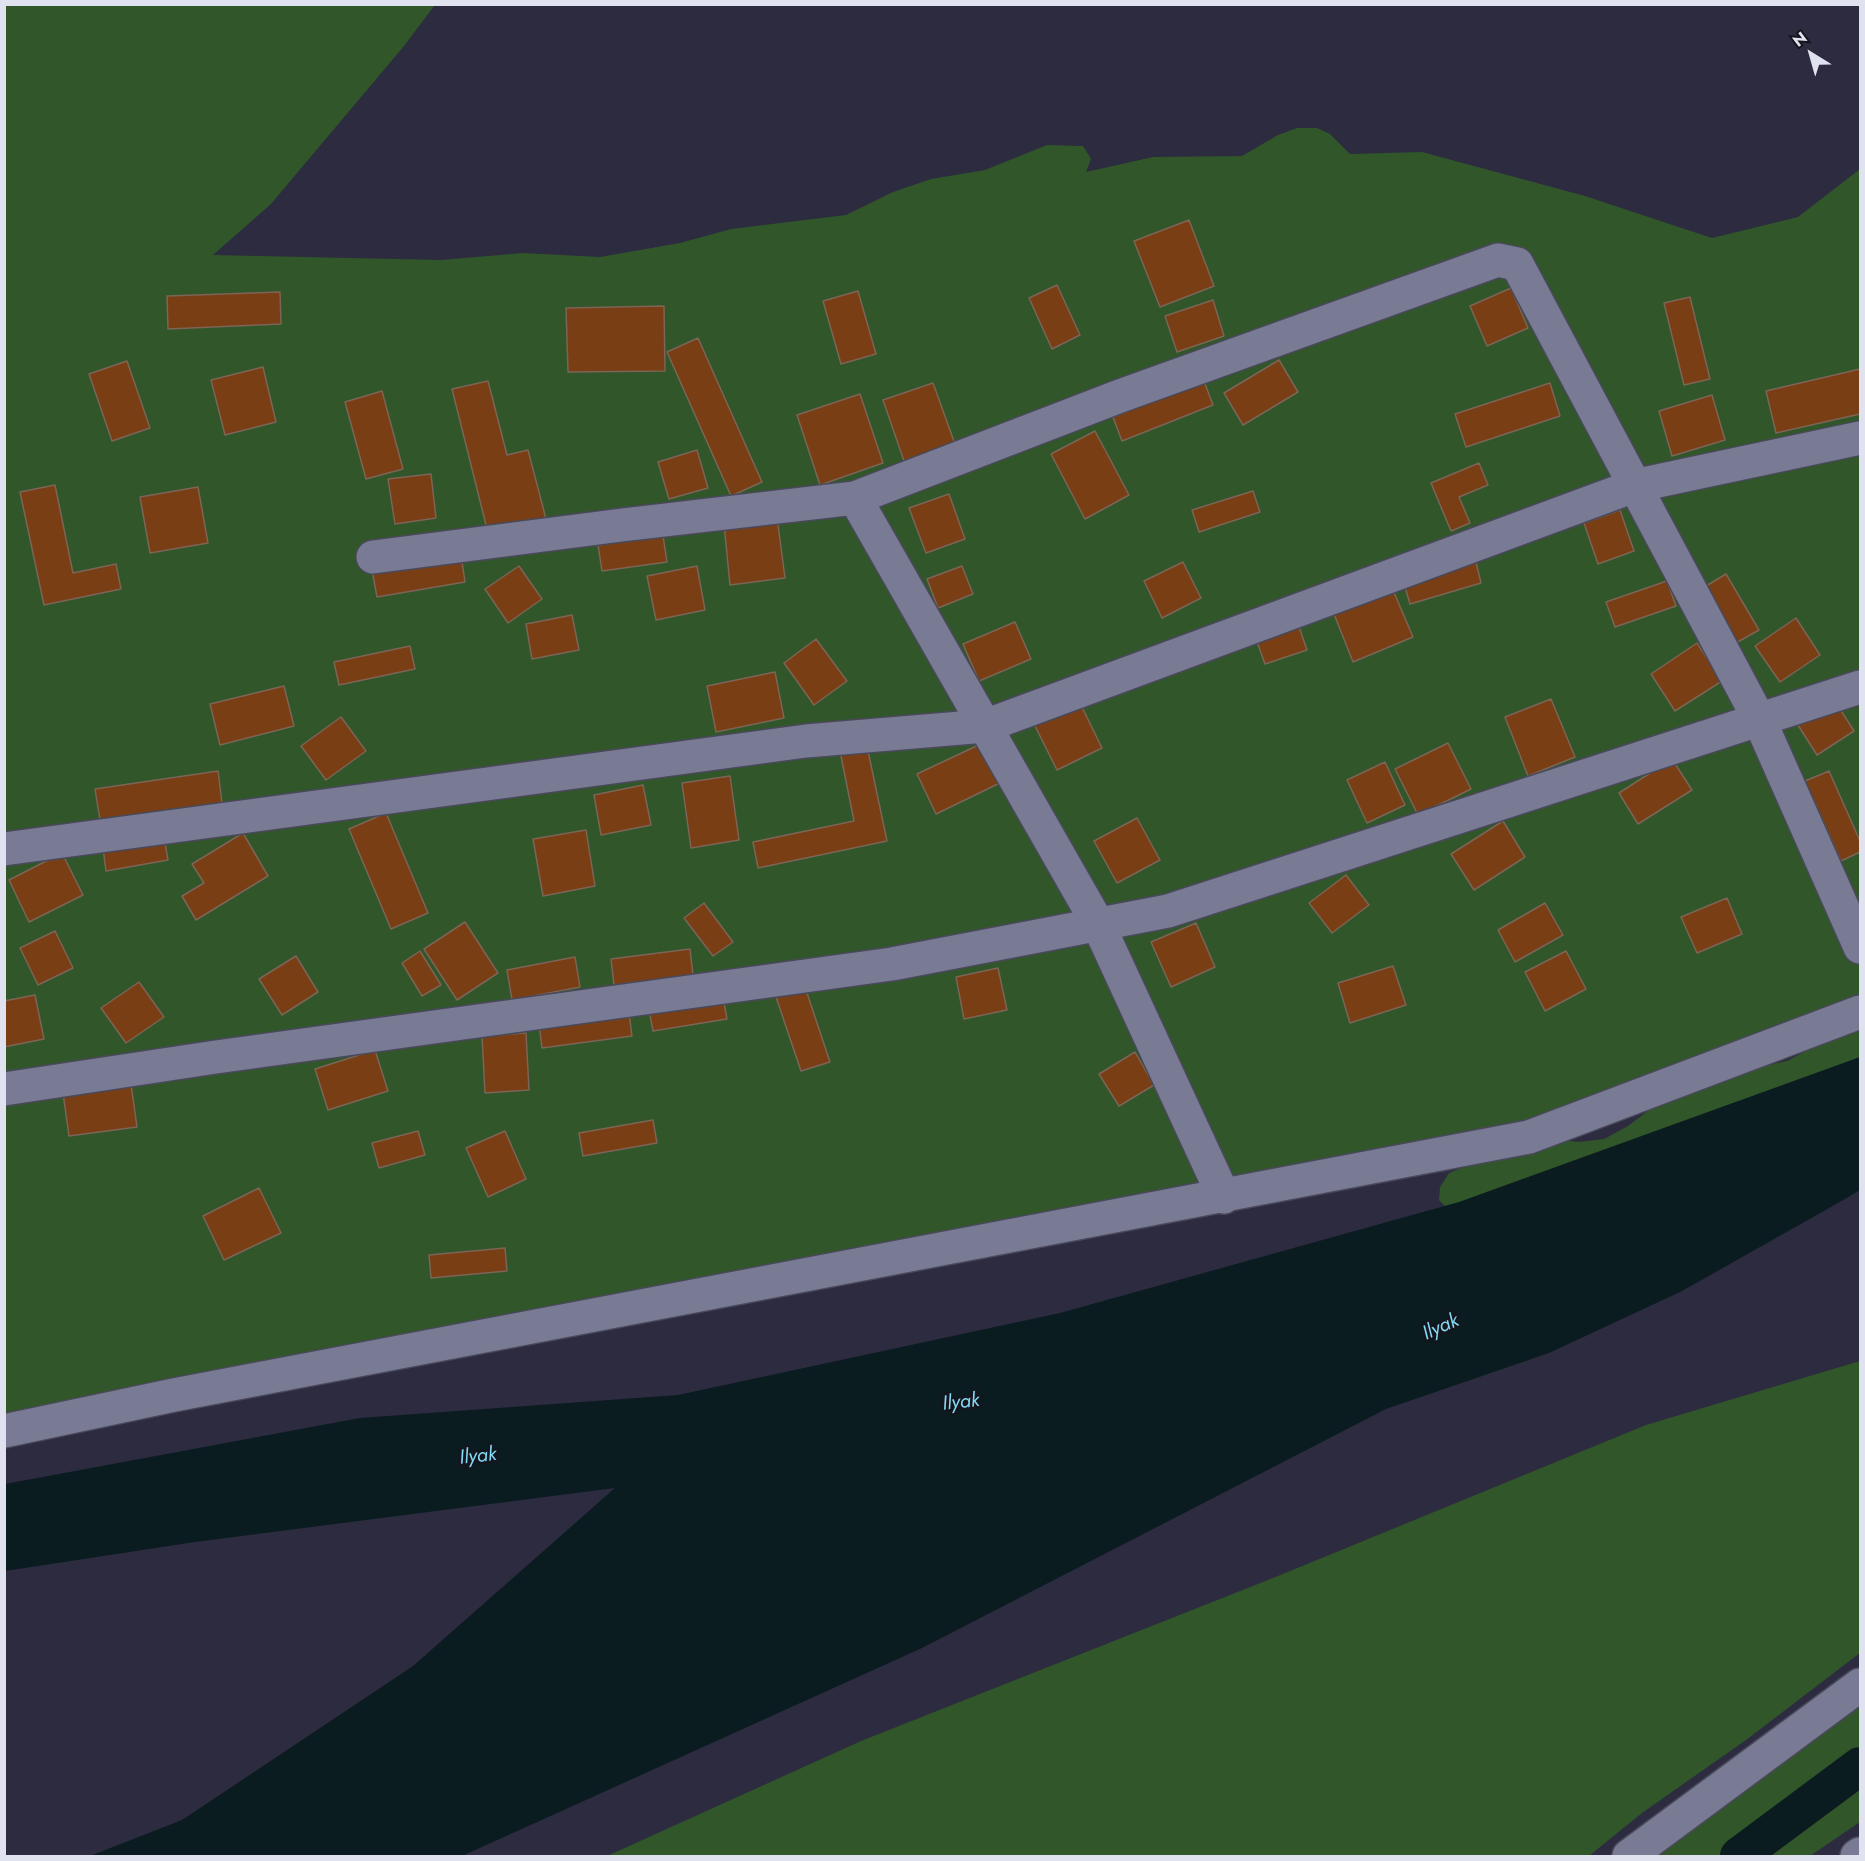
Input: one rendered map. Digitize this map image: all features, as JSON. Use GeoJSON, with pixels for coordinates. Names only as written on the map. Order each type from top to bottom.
{"type":"FeatureCollection","features":[{"type":"Feature","properties":{"kind":"street"},"geometry":{"type":"LineString","coordinates":[[373,557],[855,498],[1120,396],[1498,260],[1517,264],[1759,719],[1860,947]]}},
{"type":"Feature","properties":{"kind":"street"},"geometry":{"type":"LineString","coordinates":[[4,849],[806,741],[985,726],[1634,486],[1860,438]]}},
{"type":"Feature","properties":{"kind":"street"},"geometry":{"type":"LineString","coordinates":[[855,498],[1098,924],[1224,1197]]}},
{"type":"Feature","properties":{"kind":"street"},"geometry":{"type":"LineString","coordinates":[[4,1089],[216,1057],[892,964],[1168,910],[1860,687]]}},
{"type":"Feature","properties":{"kind":"street"},"geometry":{"type":"LineString","coordinates":[[4,1431],[174,1395],[1224,1197],[1529,1137],[1860,1012]]}},
{"type":"Feature","properties":{"kind":"street"},"geometry":{"type":"LineString","coordinates":[[1629,1857],[1860,1685]]}},
{"type":"Feature","properties":{"kind":"street"},"geometry":{"type":"LineString","coordinates":[[1857,1857],[1860,1854]]}},
{"type":"Feature","properties":{"kind":"green space"},"geometry":{"type":"Polygon","coordinates":[[[4,5],[435,5],[404,46],[271,204],[213,255],[441,260],[523,253],[600,257],[680,243],[731,229],[846,215],[893,192],[931,179],[985,170],[1047,145],[1083,146],[1091,159],[1086,172],[1153,157],[1242,156],[1278,135],[1297,128],[1317,128],[1330,134],[1350,154],[1422,152],[1585,196],[1712,238],[1798,217],[1860,169],[1860,1002],[1520,1131],[5,1424],[4,5]]]}},
{"type":"Feature","properties":{"kind":"green space"},"geometry":{"type":"Polygon","coordinates":[[[1860,1022],[1860,1068],[1453,1214],[1439,1200],[1440,1187],[1449,1173],[1485,1158],[1551,1138],[1578,1142],[1604,1139],[1679,1092],[1725,1074],[1787,1061],[1860,1022]]]}},
{"type":"Feature","properties":{"kind":"green space"},"geometry":{"type":"Polygon","coordinates":[[[1860,1361],[1860,1653],[1746,1740],[1642,1813],[1589,1856],[607,1856],[861,1741],[1273,1578],[1646,1425],[1860,1361]]]}},
{"type":"Feature","properties":{"kind":"green space"},"geometry":{"type":"Polygon","coordinates":[[[1860,1697],[1860,1822],[1810,1856],[1653,1856],[1860,1697]]]}},
{"type":"Feature","properties":{"kind":"water","name":"Ilyak"},"geometry":{"type":"Polygon","coordinates":[[[1860,1057],[1860,1190],[1838,1203],[1682,1291],[1549,1353],[1386,1409],[922,1648],[462,1856],[90,1856],[182,1820],[413,1666],[615,1488],[195,1542],[5,1571],[5,1484],[360,1418],[678,1395],[1060,1313],[1459,1202],[1860,1057]]]}},
{"type":"Feature","properties":{"kind":"building"},"geometry":{"type":"Polygon","coordinates":[[[1189,220],[1214,286],[1160,307],[1134,241],[1189,220]]]}},
{"type":"Feature","properties":{"kind":"building"},"geometry":{"type":"Polygon","coordinates":[[[1057,285],[1080,335],[1052,349],[1029,298],[1057,285]]]}},
{"type":"Feature","properties":{"kind":"building"},"geometry":{"type":"Polygon","coordinates":[[[1511,288],[1528,328],[1487,346],[1470,306],[1511,288]]]}},
{"type":"Feature","properties":{"kind":"building"},"geometry":{"type":"Polygon","coordinates":[[[858,291],[876,354],[841,364],[823,301],[858,291]]]}},
{"type":"Feature","properties":{"kind":"building"},"geometry":{"type":"Polygon","coordinates":[[[280,292],[281,324],[168,329],[167,296],[280,292]]]}},
{"type":"Feature","properties":{"kind":"building"},"geometry":{"type":"Polygon","coordinates":[[[1690,297],[1710,379],[1684,385],[1664,303],[1690,297]]]}},
{"type":"Feature","properties":{"kind":"building"},"geometry":{"type":"Polygon","coordinates":[[[1213,300],[1224,336],[1177,352],[1165,316],[1213,300]]]}},
{"type":"Feature","properties":{"kind":"building"},"geometry":{"type":"Polygon","coordinates":[[[664,306],[665,371],[568,372],[566,308],[664,306]]]}},
{"type":"Feature","properties":{"kind":"building"},"geometry":{"type":"Polygon","coordinates":[[[698,338],[762,482],[731,496],[667,352],[698,338]]]}},
{"type":"Feature","properties":{"kind":"building"},"geometry":{"type":"Polygon","coordinates":[[[1279,360],[1298,392],[1243,425],[1224,393],[1279,360]]]}},
{"type":"Feature","properties":{"kind":"building"},"geometry":{"type":"Polygon","coordinates":[[[127,361],[150,428],[112,441],[89,374],[127,361]]]}},
{"type":"Feature","properties":{"kind":"building"},"geometry":{"type":"Polygon","coordinates":[[[263,367],[276,422],[225,435],[211,380],[263,367]]]}},
{"type":"Feature","properties":{"kind":"building"},"geometry":{"type":"Polygon","coordinates":[[[1860,369],[1860,414],[1776,433],[1766,391],[1860,369]]]}},
{"type":"Feature","properties":{"kind":"building"},"geometry":{"type":"Polygon","coordinates":[[[488,381],[507,455],[528,450],[546,519],[488,533],[452,389],[488,381]]]}},
{"type":"Feature","properties":{"kind":"building"},"geometry":{"type":"Polygon","coordinates":[[[1204,381],[1213,405],[1122,441],[1113,417],[1204,381]]]}},
{"type":"Feature","properties":{"kind":"building"},"geometry":{"type":"Polygon","coordinates":[[[933,383],[955,444],[904,461],[883,400],[933,383]]]}},
{"type":"Feature","properties":{"kind":"building"},"geometry":{"type":"Polygon","coordinates":[[[1550,383],[1560,416],[1466,447],[1455,414],[1550,383]]]}},
{"type":"Feature","properties":{"kind":"building"},"geometry":{"type":"Polygon","coordinates":[[[382,391],[403,469],[366,479],[345,402],[382,391]]]}},
{"type":"Feature","properties":{"kind":"building"},"geometry":{"type":"Polygon","coordinates":[[[860,394],[883,463],[820,485],[797,415],[860,394]]]}},
{"type":"Feature","properties":{"kind":"building"},"geometry":{"type":"Polygon","coordinates":[[[1712,395],[1725,440],[1672,456],[1659,411],[1712,395]]]}},
{"type":"Feature","properties":{"kind":"building"},"geometry":{"type":"Polygon","coordinates":[[[1095,431],[1129,495],[1085,519],[1051,454],[1095,431]]]}},
{"type":"Feature","properties":{"kind":"building"},"geometry":{"type":"Polygon","coordinates":[[[697,450],[708,488],[669,499],[658,462],[697,450]]]}},
{"type":"Feature","properties":{"kind":"building"},"geometry":{"type":"Polygon","coordinates":[[[1479,463],[1488,485],[1459,497],[1470,523],[1451,531],[1431,483],[1479,463]]]}},
{"type":"Feature","properties":{"kind":"building"},"geometry":{"type":"Polygon","coordinates":[[[431,474],[436,518],[395,524],[388,479],[431,474]]]}},
{"type":"Feature","properties":{"kind":"building"},"geometry":{"type":"Polygon","coordinates":[[[55,485],[73,573],[116,564],[121,589],[44,605],[20,492],[55,485]]]}},
{"type":"Feature","properties":{"kind":"building"},"geometry":{"type":"Polygon","coordinates":[[[198,487],[208,543],[150,553],[140,497],[198,487]]]}},
{"type":"Feature","properties":{"kind":"building"},"geometry":{"type":"Polygon","coordinates":[[[1253,491],[1260,512],[1199,532],[1192,510],[1253,491]]]}},
{"type":"Feature","properties":{"kind":"building"},"geometry":{"type":"Polygon","coordinates":[[[949,494],[965,539],[926,553],[909,508],[949,494]]]}},
{"type":"Feature","properties":{"kind":"building"},"geometry":{"type":"Polygon","coordinates":[[[1620,510],[1634,551],[1598,564],[1584,523],[1620,510]]]}},
{"type":"Feature","properties":{"kind":"building"},"geometry":{"type":"Polygon","coordinates":[[[777,517],[785,578],[730,585],[724,524],[777,517]]]}},
{"type":"Feature","properties":{"kind":"building"},"geometry":{"type":"Polygon","coordinates":[[[663,536],[667,562],[602,571],[598,545],[663,536]]]}},
{"type":"Feature","properties":{"kind":"building"},"geometry":{"type":"Polygon","coordinates":[[[461,555],[465,582],[377,597],[372,570],[461,555]]]}},
{"type":"Feature","properties":{"kind":"building"},"geometry":{"type":"Polygon","coordinates":[[[1475,558],[1481,583],[1410,604],[1403,580],[1475,558]]]}},
{"type":"Feature","properties":{"kind":"building"},"geometry":{"type":"Polygon","coordinates":[[[1183,562],[1201,598],[1162,618],[1144,581],[1183,562]]]}},
{"type":"Feature","properties":{"kind":"building"},"geometry":{"type":"Polygon","coordinates":[[[519,566],[542,599],[508,623],[485,589],[519,566]]]}},
{"type":"Feature","properties":{"kind":"building"},"geometry":{"type":"Polygon","coordinates":[[[697,566],[705,610],[656,620],[647,576],[697,566]]]}},
{"type":"Feature","properties":{"kind":"building"},"geometry":{"type":"Polygon","coordinates":[[[962,566],[973,594],[938,608],[927,579],[962,566]]]}},
{"type":"Feature","properties":{"kind":"building"},"geometry":{"type":"Polygon","coordinates":[[[1726,574],[1759,630],[1734,644],[1701,589],[1726,574]]]}},
{"type":"Feature","properties":{"kind":"building"},"geometry":{"type":"Polygon","coordinates":[[[1667,581],[1676,606],[1615,627],[1606,602],[1667,581]]]}},
{"type":"Feature","properties":{"kind":"building"},"geometry":{"type":"Polygon","coordinates":[[[1393,590],[1413,637],[1353,662],[1334,614],[1393,590]]]}},
{"type":"Feature","properties":{"kind":"building"},"geometry":{"type":"Polygon","coordinates":[[[572,615],[579,650],[532,659],[526,624],[572,615]]]}},
{"type":"Feature","properties":{"kind":"building"},"geometry":{"type":"Polygon","coordinates":[[[1796,618],[1820,655],[1780,682],[1755,646],[1796,618]]]}},
{"type":"Feature","properties":{"kind":"building"},"geometry":{"type":"Polygon","coordinates":[[[1297,621],[1307,650],[1265,664],[1255,636],[1297,621]]]}},
{"type":"Feature","properties":{"kind":"building"},"geometry":{"type":"Polygon","coordinates":[[[1015,622],[1031,659],[979,681],[963,644],[1015,622]]]}},
{"type":"Feature","properties":{"kind":"building"},"geometry":{"type":"Polygon","coordinates":[[[816,639],[847,681],[814,705],[784,663],[816,639]]]}},
{"type":"Feature","properties":{"kind":"building"},"geometry":{"type":"Polygon","coordinates":[[[1697,643],[1722,681],[1675,711],[1651,674],[1697,643]]]}},
{"type":"Feature","properties":{"kind":"building"},"geometry":{"type":"Polygon","coordinates":[[[410,646],[415,669],[339,685],[334,662],[410,646]]]}},
{"type":"Feature","properties":{"kind":"building"},"geometry":{"type":"Polygon","coordinates":[[[775,672],[784,718],[716,732],[707,686],[775,672]]]}},
{"type":"Feature","properties":{"kind":"building"},"geometry":{"type":"Polygon","coordinates":[[[284,686],[294,726],[220,745],[210,704],[284,686]]]}},
{"type":"Feature","properties":{"kind":"building"},"geometry":{"type":"Polygon","coordinates":[[[1833,698],[1854,731],[1817,755],[1796,722],[1833,698]]]}},
{"type":"Feature","properties":{"kind":"building"},"geometry":{"type":"Polygon","coordinates":[[[1551,699],[1575,757],[1528,776],[1505,717],[1551,699]]]}},
{"type":"Feature","properties":{"kind":"building"},"geometry":{"type":"Polygon","coordinates":[[[1080,703],[1102,748],[1057,770],[1035,726],[1080,703]]]}},
{"type":"Feature","properties":{"kind":"building"},"geometry":{"type":"Polygon","coordinates":[[[341,717],[366,751],[326,780],[301,746],[341,717]]]}},
{"type":"Feature","properties":{"kind":"building"},"geometry":{"type":"Polygon","coordinates":[[[985,742],[1004,781],[936,814],[917,774],[985,742]]]}},
{"type":"Feature","properties":{"kind":"building"},"geometry":{"type":"Polygon","coordinates":[[[1448,743],[1471,789],[1418,815],[1395,769],[1448,743]]]}},
{"type":"Feature","properties":{"kind":"building"},"geometry":{"type":"Polygon","coordinates":[[[867,746],[887,841],[758,868],[753,842],[854,821],[840,751],[867,746]]]}},
{"type":"Feature","properties":{"kind":"building"},"geometry":{"type":"Polygon","coordinates":[[[1672,759],[1692,790],[1638,824],[1619,793],[1672,759]]]}},
{"type":"Feature","properties":{"kind":"building"},"geometry":{"type":"Polygon","coordinates":[[[1385,762],[1405,805],[1367,823],[1347,780],[1385,762]]]}},
{"type":"Feature","properties":{"kind":"building"},"geometry":{"type":"Polygon","coordinates":[[[218,771],[222,803],[100,820],[95,789],[218,771]]]}},
{"type":"Feature","properties":{"kind":"building"},"geometry":{"type":"Polygon","coordinates":[[[1829,771],[1860,841],[1860,852],[1841,861],[1805,781],[1829,771]]]}},
{"type":"Feature","properties":{"kind":"building"},"geometry":{"type":"Polygon","coordinates":[[[730,776],[739,840],[691,848],[682,783],[730,776]]]}},
{"type":"Feature","properties":{"kind":"building"},"geometry":{"type":"Polygon","coordinates":[[[643,785],[651,825],[601,835],[594,795],[643,785]]]}},
{"type":"Feature","properties":{"kind":"building"},"geometry":{"type":"Polygon","coordinates":[[[386,813],[428,913],[391,929],[349,829],[386,813]]]}},
{"type":"Feature","properties":{"kind":"building"},"geometry":{"type":"Polygon","coordinates":[[[1137,818],[1160,860],[1117,883],[1094,841],[1137,818]]]}},
{"type":"Feature","properties":{"kind":"building"},"geometry":{"type":"Polygon","coordinates":[[[1503,821],[1525,857],[1474,890],[1451,854],[1503,821]]]}},
{"type":"Feature","properties":{"kind":"building"},"geometry":{"type":"Polygon","coordinates":[[[586,830],[595,886],[543,896],[533,839],[586,830]]]}},
{"type":"Feature","properties":{"kind":"building"},"geometry":{"type":"Polygon","coordinates":[[[243,833],[268,876],[196,920],[182,896],[204,883],[192,864],[243,833]]]}},
{"type":"Feature","properties":{"kind":"building"},"geometry":{"type":"Polygon","coordinates":[[[164,837],[168,860],[106,871],[103,848],[164,837]]]}},
{"type":"Feature","properties":{"kind":"building"},"geometry":{"type":"Polygon","coordinates":[[[62,853],[83,895],[29,922],[9,880],[62,853]]]}},
{"type":"Feature","properties":{"kind":"building"},"geometry":{"type":"Polygon","coordinates":[[[1346,875],[1369,905],[1332,933],[1309,903],[1346,875]]]}},
{"type":"Feature","properties":{"kind":"building"},"geometry":{"type":"Polygon","coordinates":[[[1727,898],[1742,934],[1697,953],[1681,917],[1727,898]]]}},
{"type":"Feature","properties":{"kind":"building"},"geometry":{"type":"Polygon","coordinates":[[[704,903],[733,942],[713,956],[684,918],[704,903]]]}},
{"type":"Feature","properties":{"kind":"building"},"geometry":{"type":"Polygon","coordinates":[[[1545,903],[1563,935],[1515,962],[1498,930],[1545,903]]]}},
{"type":"Feature","properties":{"kind":"building"},"geometry":{"type":"Polygon","coordinates":[[[465,922],[498,973],[457,1000],[424,949],[465,922]]]}},
{"type":"Feature","properties":{"kind":"building"},"geometry":{"type":"Polygon","coordinates":[[[1196,923],[1215,967],[1171,987],[1151,942],[1196,923]]]}},
{"type":"Feature","properties":{"kind":"building"},"geometry":{"type":"Polygon","coordinates":[[[55,931],[73,968],[38,985],[20,948],[55,931]]]}},
{"type":"Feature","properties":{"kind":"building"},"geometry":{"type":"Polygon","coordinates":[[[690,949],[693,975],[614,985],[611,959],[690,949]]]}},
{"type":"Feature","properties":{"kind":"building"},"geometry":{"type":"Polygon","coordinates":[[[420,951],[441,985],[422,996],[402,963],[420,951]]]}},
{"type":"Feature","properties":{"kind":"building"},"geometry":{"type":"Polygon","coordinates":[[[1566,951],[1586,989],[1545,1011],[1525,972],[1566,951]]]}},
{"type":"Feature","properties":{"kind":"building"},"geometry":{"type":"Polygon","coordinates":[[[296,956],[318,992],[282,1015],[259,979],[296,956]]]}},
{"type":"Feature","properties":{"kind":"building"},"geometry":{"type":"Polygon","coordinates":[[[575,957],[580,987],[512,1000],[507,970],[575,957]]]}},
{"type":"Feature","properties":{"kind":"building"},"geometry":{"type":"Polygon","coordinates":[[[1393,966],[1406,1005],[1350,1023],[1338,983],[1393,966]]]}},
{"type":"Feature","properties":{"kind":"building"},"geometry":{"type":"Polygon","coordinates":[[[998,968],[1007,1010],[964,1019],[956,977],[998,968]]]}},
{"type":"Feature","properties":{"kind":"building"},"geometry":{"type":"Polygon","coordinates":[[[139,982],[164,1017],[126,1043],[101,1008],[139,982]]]}},
{"type":"Feature","properties":{"kind":"building"},"geometry":{"type":"Polygon","coordinates":[[[804,984],[830,1062],[801,1071],[775,994],[804,984]]]}},
{"type":"Feature","properties":{"kind":"building"},"geometry":{"type":"Polygon","coordinates":[[[35,995],[44,1039],[4,1047],[4,1001],[35,995]]]}},
{"type":"Feature","properties":{"kind":"building"},"geometry":{"type":"Polygon","coordinates":[[[723,997],[727,1019],[653,1031],[649,1010],[723,997]]]}},
{"type":"Feature","properties":{"kind":"building"},"geometry":{"type":"Polygon","coordinates":[[[629,1013],[632,1036],[542,1048],[539,1024],[629,1013]]]}},
{"type":"Feature","properties":{"kind":"building"},"geometry":{"type":"Polygon","coordinates":[[[526,1033],[529,1090],[485,1093],[482,1036],[526,1033]]]}},
{"type":"Feature","properties":{"kind":"building"},"geometry":{"type":"Polygon","coordinates":[[[375,1050],[388,1091],[328,1110],[315,1069],[375,1050]]]}},
{"type":"Feature","properties":{"kind":"building"},"geometry":{"type":"Polygon","coordinates":[[[1135,1052],[1154,1085],[1119,1106],[1099,1074],[1135,1052]]]}},
{"type":"Feature","properties":{"kind":"building"},"geometry":{"type":"Polygon","coordinates":[[[131,1084],[137,1127],[69,1136],[63,1093],[131,1084]]]}},
{"type":"Feature","properties":{"kind":"building"},"geometry":{"type":"Polygon","coordinates":[[[653,1120],[657,1143],[583,1156],[579,1133],[653,1120]]]}},
{"type":"Feature","properties":{"kind":"building"},"geometry":{"type":"Polygon","coordinates":[[[418,1131],[425,1155],[379,1168],[372,1143],[418,1131]]]}},
{"type":"Feature","properties":{"kind":"building"},"geometry":{"type":"Polygon","coordinates":[[[505,1131],[526,1179],[488,1197],[466,1148],[505,1131]]]}},
{"type":"Feature","properties":{"kind":"building"},"geometry":{"type":"Polygon","coordinates":[[[259,1188],[281,1233],[224,1260],[203,1216],[259,1188]]]}},
{"type":"Feature","properties":{"kind":"building"},"geometry":{"type":"Polygon","coordinates":[[[505,1248],[507,1271],[431,1278],[429,1255],[505,1248]]]}},
{"type":"Feature","properties":{"kind":"waterway"},"geometry":{"type":"LineString","coordinates":[[1739,1856],[1860,1766]]}}]}
